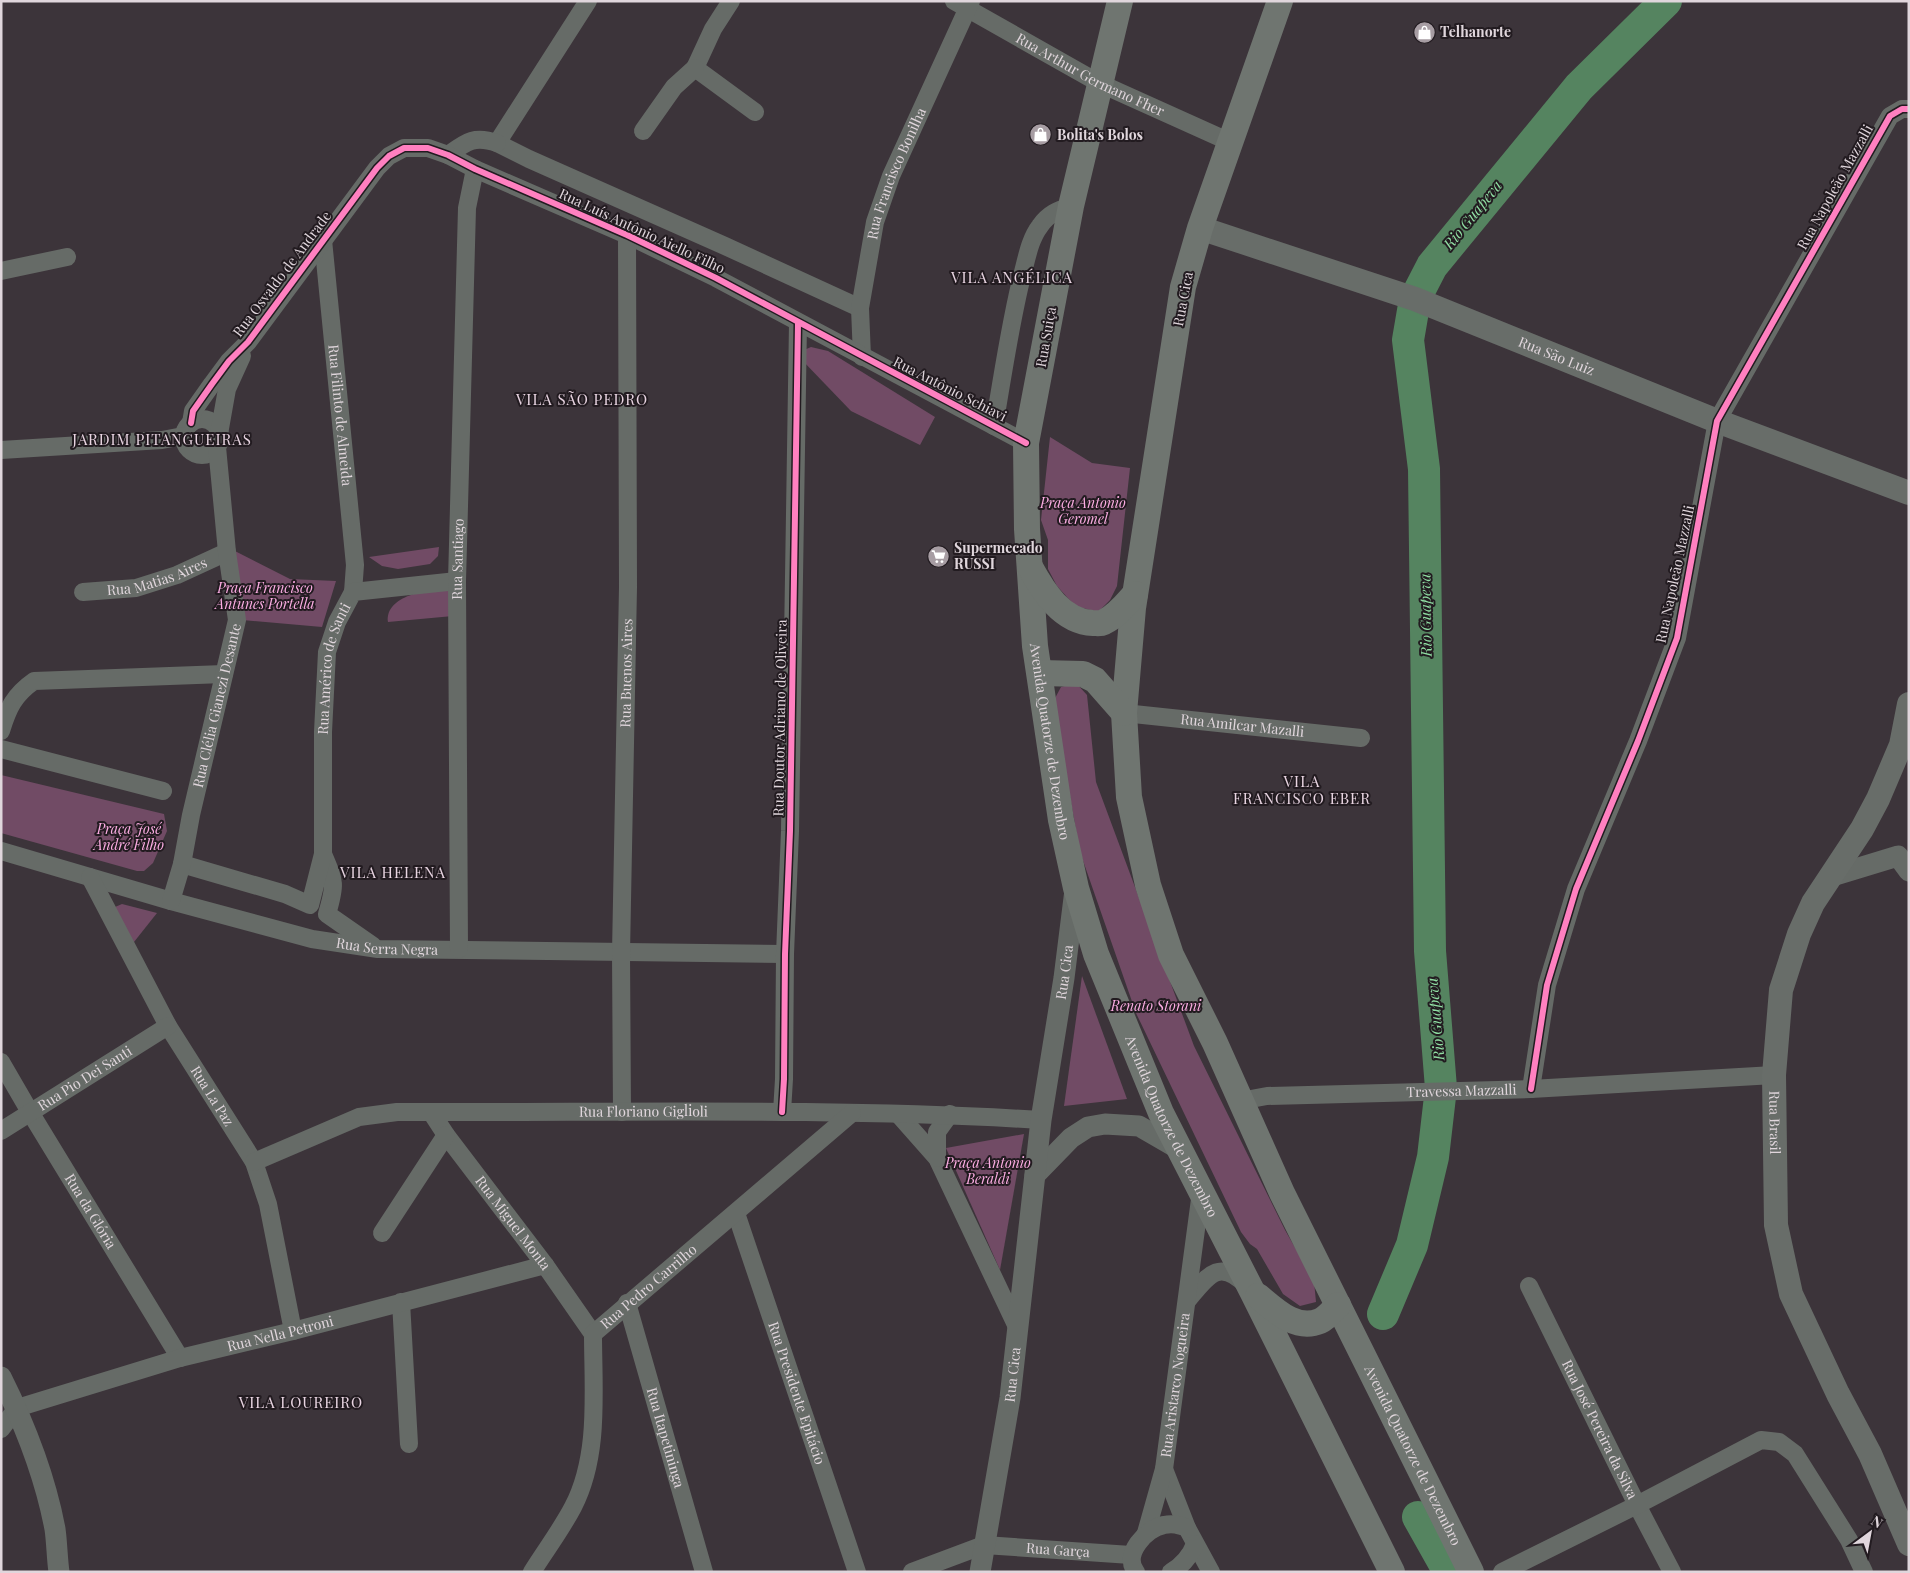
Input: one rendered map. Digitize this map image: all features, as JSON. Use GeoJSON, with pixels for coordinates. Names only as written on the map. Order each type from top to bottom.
{"type":"FeatureCollection","features":[{"type":"Feature","properties":{"kind":"main road","name":"Rua Suiça"},"geometry":{"type":"LineString","coordinates":[[1030,578],[1027,529],[1026,443],[1071,206],[1120,1]]}},
{"type":"Feature","properties":{"kind":"main road","name":"Rua Cica"},"geometry":{"type":"LineString","coordinates":[[1134,601],[1183,287],[1200,228],[1280,1]]}},
{"type":"Feature","properties":{"kind":"main road","name":"Rua São Luiz"},"geometry":{"type":"LineString","coordinates":[[1200,228],[1435,306],[1718,421],[1909,493]]}},
{"type":"Feature","properties":{"kind":"main road"},"geometry":{"type":"LineString","coordinates":[[1030,578],[1059,608],[1074,620],[1086,623],[1102,623],[1134,601]]}},
{"type":"Feature","properties":{"kind":"main road","name":"Avenida Quatorze de Dezembro"},"geometry":{"type":"LineString","coordinates":[[1030,578],[1035,646],[1060,820],[1076,888],[1096,954],[1142,1070],[1178,1148],[1202,1191],[1392,1572]]}},
{"type":"Feature","properties":{"kind":"main road","name":"Avenida Quatorze de Dezembro"},"geometry":{"type":"LineString","coordinates":[[1134,601],[1124,713],[1129,798],[1148,885],[1170,955],[1214,1043],[1282,1193],[1471,1572]]}},
{"type":"Feature","properties":{"kind":"main road"},"geometry":{"type":"LineString","coordinates":[[1040,673],[1083,674],[1095,680],[1124,713]]}},
{"type":"Feature","properties":{"kind":"main road","name":"Rua Brasil"},"geometry":{"type":"LineString","coordinates":[[1909,704],[1901,745],[1878,799],[1862,829],[1813,903],[1799,934],[1781,990],[1774,1075],[1776,1225],[1791,1294],[1838,1394],[1870,1454],[1909,1544]]}},
{"type":"Feature","properties":{"kind":"main road"},"geometry":{"type":"LineString","coordinates":[[1252,1291],[1284,1317],[1303,1324],[1321,1321],[1338,1305]]}},
{"type":"Feature","properties":{"kind":"street"},"geometry":{"type":"LineString","coordinates":[[497,143],[588,1]]}},
{"type":"Feature","properties":{"kind":"street"},"geometry":{"type":"LineString","coordinates":[[643,131],[668,94],[695,68],[713,29],[731,1]]}},
{"type":"Feature","properties":{"kind":"street","name":"Rua Arthur Germano Fher"},"geometry":{"type":"LineString","coordinates":[[964,4],[1099,84],[1230,142]]}},
{"type":"Feature","properties":{"kind":"street","name":"Rua Francisco Bonilha"},"geometry":{"type":"LineString","coordinates":[[862,357],[860,308],[875,222],[888,185],[964,4]]}},
{"type":"Feature","properties":{"kind":"street"},"geometry":{"type":"LineString","coordinates":[[695,68],[755,112]]}},
{"type":"Feature","properties":{"kind":"street","name":"Rua Napoleão Mazzalli"},"geometry":{"type":"LineString","coordinates":[[1531,1090],[1547,986],[1576,889],[1638,741],[1677,638],[1718,421],[1890,116],[1902,109],[1909,109]]}},
{"type":"Feature","properties":{"kind":"street"},"geometry":{"type":"LineString","coordinates":[[448,155],[471,140],[478,139],[497,143],[860,308]]}},
{"type":"Feature","properties":{"kind":"street","name":"Rua Luís Antônio Aiello Filho"},"geometry":{"type":"LineString","coordinates":[[404,148],[428,148],[448,155],[475,169],[627,235],[716,278],[862,357]]}},
{"type":"Feature","properties":{"kind":"street","name":"Rua Osvaldo de Andrade"},"geometry":{"type":"LineString","coordinates":[[187,429],[193,411],[229,361],[248,342],[377,168],[389,156],[404,148]]}},
{"type":"Feature","properties":{"kind":"street","name":"Rua Santiago"},"geometry":{"type":"LineString","coordinates":[[459,949],[457,581],[467,208],[475,169]]}},
{"type":"Feature","properties":{"kind":"street"},"geometry":{"type":"LineString","coordinates":[[994,426],[1014,316],[1031,244],[1038,228],[1047,217],[1060,209],[1071,206]]}},
{"type":"Feature","properties":{"kind":"street","name":"Rua Buenos Aires"},"geometry":{"type":"LineString","coordinates":[[622,1112],[621,953],[628,587],[627,235]]}},
{"type":"Feature","properties":{"kind":"street","name":"Rua Filinto de Almeida"},"geometry":{"type":"LineString","coordinates":[[323,240],[355,565],[353,592]]}},
{"type":"Feature","properties":{"kind":"street"},"geometry":{"type":"LineString","coordinates":[[1,271],[68,257]]}},
{"type":"Feature","properties":{"kind":"street","name":"Rua Doutor Adriano de Oliveira"},"geometry":{"type":"LineString","coordinates":[[782,1112],[790,831],[798,323]]}},
{"type":"Feature","properties":{"kind":"street","name":"Rua Osvaldo de Andrade"},"geometry":{"type":"LineString","coordinates":[[218,441],[227,389],[248,342]]}},
{"type":"Feature","properties":{"kind":"street","name":"Rua Antônio Schiavi"},"geometry":{"type":"LineString","coordinates":[[862,357],[1026,443]]}},
{"type":"Feature","properties":{"kind":"street"},"geometry":{"type":"LineString","coordinates":[[1,450],[162,440],[187,429],[196,420],[207,420],[216,427],[218,441],[211,453],[196,454],[187,448],[187,429]]}},
{"type":"Feature","properties":{"kind":"street","name":"Rua Clélia Gianezi Desante"},"geometry":{"type":"LineString","coordinates":[[171,901],[182,864],[237,620],[227,552],[218,441]]}},
{"type":"Feature","properties":{"kind":"street","name":"Rua Matias Aires"},"geometry":{"type":"LineString","coordinates":[[84,592],[136,588],[177,575],[227,552]]}},
{"type":"Feature","properties":{"kind":"street","name":"Rua Américo de Santi"},"geometry":{"type":"LineString","coordinates":[[323,854],[323,732],[327,652],[337,622],[353,592],[457,581]]}},
{"type":"Feature","properties":{"kind":"street"},"geometry":{"type":"LineString","coordinates":[[1,731],[10,705],[20,691],[34,681],[224,674]]}},
{"type":"Feature","properties":{"kind":"street","name":"Rua Amilcar Mazalli"},"geometry":{"type":"LineString","coordinates":[[1124,713],[1362,738]]}},
{"type":"Feature","properties":{"kind":"street"},"geometry":{"type":"LineString","coordinates":[[1,749],[163,791]]}},
{"type":"Feature","properties":{"kind":"street","name":"Rua Serra Negra"},"geometry":{"type":"LineString","coordinates":[[1,851],[171,901],[312,939],[378,950],[459,949],[621,953],[785,954]]}},
{"type":"Feature","properties":{"kind":"street"},"geometry":{"type":"LineString","coordinates":[[310,905],[323,854]]}},
{"type":"Feature","properties":{"kind":"street"},"geometry":{"type":"LineString","coordinates":[[312,939],[328,914],[334,890],[334,879],[323,854]]}},
{"type":"Feature","properties":{"kind":"street"},"geometry":{"type":"LineString","coordinates":[[1829,877],[1905,859]]}},
{"type":"Feature","properties":{"kind":"street"},"geometry":{"type":"LineString","coordinates":[[182,864],[285,894],[328,914],[378,950]]}},
{"type":"Feature","properties":{"kind":"street","name":"Rua La Paz"},"geometry":{"type":"LineString","coordinates":[[90,877],[168,1026],[254,1162],[268,1204],[293,1331]]}},
{"type":"Feature","properties":{"kind":"street","name":"Rua Cica"},"geometry":{"type":"LineString","coordinates":[[980,1572],[1010,1398],[1041,1120],[1064,978],[1076,888]]}},
{"type":"Feature","properties":{"kind":"street","name":"Rua Pio Dei Santi"},"geometry":{"type":"LineString","coordinates":[[1,1131],[168,1026]]}},
{"type":"Feature","properties":{"kind":"street","name":"Rua da Glória"},"geometry":{"type":"LineString","coordinates":[[1,1062],[180,1358]]}},
{"type":"Feature","properties":{"kind":"street","name":"Travessa Mazzalli"},"geometry":{"type":"LineString","coordinates":[[1240,1101],[1267,1096],[1531,1090],[1774,1075]]}},
{"type":"Feature","properties":{"kind":"street","name":"Rua Floriano Giglioli"},"geometry":{"type":"LineString","coordinates":[[254,1162],[359,1117],[397,1112],[950,1114],[1041,1120]]}},
{"type":"Feature","properties":{"kind":"street","name":"Rua Miguel Monta"},"geometry":{"type":"LineString","coordinates":[[431,1112],[446,1136],[546,1265],[593,1334]]}},
{"type":"Feature","properties":{"kind":"street","name":"Rua Pedro Carrilho"},"geometry":{"type":"LineString","coordinates":[[532,1572],[573,1507],[584,1478],[592,1436],[593,1334],[627,1303],[736,1213],[852,1113]]}},
{"type":"Feature","properties":{"kind":"street"},"geometry":{"type":"LineString","coordinates":[[936,1158],[938,1132],[950,1114]]}},
{"type":"Feature","properties":{"kind":"street"},"geometry":{"type":"LineString","coordinates":[[899,1115],[936,1158],[1017,1327]]}},
{"type":"Feature","properties":{"kind":"street"},"geometry":{"type":"LineString","coordinates":[[1036,1175],[1071,1138],[1088,1127],[1105,1124],[1139,1126],[1178,1148]]}},
{"type":"Feature","properties":{"kind":"street"},"geometry":{"type":"LineString","coordinates":[[382,1233],[446,1136]]}},
{"type":"Feature","properties":{"kind":"street","name":"Rua Aristarco Nogueira"},"geometry":{"type":"LineString","coordinates":[[1134,1563],[1146,1533],[1164,1468],[1202,1191]]}},
{"type":"Feature","properties":{"kind":"street","name":"Rua Presidente Epitácio"},"geometry":{"type":"LineString","coordinates":[[736,1213],[857,1572]]}},
{"type":"Feature","properties":{"kind":"street","name":"Rua Nella Petroni"},"geometry":{"type":"LineString","coordinates":[[17,1408],[180,1358],[293,1331],[546,1265]]}},
{"type":"Feature","properties":{"kind":"street","name":"Rua Aristarco Nogueira"},"geometry":{"type":"LineString","coordinates":[[1187,1301],[1208,1277],[1218,1271],[1227,1271],[1235,1275],[1252,1291]]}},
{"type":"Feature","properties":{"kind":"street","name":"Rua José Pereira da Silva"},"geometry":{"type":"LineString","coordinates":[[1529,1286],[1672,1572]]}},
{"type":"Feature","properties":{"kind":"street"},"geometry":{"type":"LineString","coordinates":[[401,1302],[410,1444]]}},
{"type":"Feature","properties":{"kind":"street","name":"Rua Itapetininga"},"geometry":{"type":"LineString","coordinates":[[627,1303],[704,1572]]}},
{"type":"Feature","properties":{"kind":"street"},"geometry":{"type":"LineString","coordinates":[[1,1377],[17,1408],[45,1485],[55,1531],[59,1572]]}},
{"type":"Feature","properties":{"kind":"street"},"geometry":{"type":"LineString","coordinates":[[1,1429],[17,1408]]}},
{"type":"Feature","properties":{"kind":"street"},"geometry":{"type":"LineString","coordinates":[[1502,1572],[1637,1505],[1761,1440],[1779,1442],[1795,1454],[1849,1540],[1864,1572]]}},
{"type":"Feature","properties":{"kind":"street","name":"Rua Aristarco Nogueira"},"geometry":{"type":"LineString","coordinates":[[1164,1468],[1187,1528],[1211,1572]]}},
{"type":"Feature","properties":{"kind":"street"},"geometry":{"type":"LineString","coordinates":[[1146,1533],[1162,1525],[1175,1524],[1187,1528]]}},
{"type":"Feature","properties":{"kind":"street"},"geometry":{"type":"LineString","coordinates":[[1181,1570],[1195,1544]]}},
{"type":"Feature","properties":{"kind":"street"},"geometry":{"type":"LineString","coordinates":[[912,1572],[984,1545]]}},
{"type":"Feature","properties":{"kind":"street","name":"Rua Garça"},"geometry":{"type":"LineString","coordinates":[[984,1545],[1134,1563]]}},
{"type":"Feature","properties":{"kind":"green space"},"geometry":{"type":"Polygon","coordinates":[[[811,347],[828,351],[935,417],[920,445],[851,411],[801,359],[804,350],[811,347]]]}},
{"type":"Feature","properties":{"kind":"green space","name":"Praça Antonio Geromel"},"geometry":{"type":"Polygon","coordinates":[[[1050,437],[1092,463],[1130,468],[1117,586],[1110,600],[1098,612],[1075,606],[1057,586],[1048,569],[1048,540],[1041,520],[1050,437]]]}},
{"type":"Feature","properties":{"kind":"green space"},"geometry":{"type":"Polygon","coordinates":[[[439,547],[438,556],[430,564],[398,569],[382,566],[369,557],[439,547]]]}},
{"type":"Feature","properties":{"kind":"green space","name":"Praça Francisco Antunes Portella"},"geometry":{"type":"Polygon","coordinates":[[[231,549],[290,579],[336,581],[322,627],[242,620],[231,549]]]}},
{"type":"Feature","properties":{"kind":"green space"},"geometry":{"type":"Polygon","coordinates":[[[448,586],[453,616],[388,622],[389,613],[393,606],[401,600],[420,592],[448,586]]]}},
{"type":"Feature","properties":{"kind":"green space","name":"Renato Storani"},"geometry":{"type":"Polygon","coordinates":[[[1076,683],[1087,695],[1096,782],[1194,1046],[1285,1230],[1314,1281],[1316,1302],[1300,1306],[1283,1294],[1257,1249],[1250,1244],[1241,1232],[1136,1013],[1080,852],[1053,702],[1061,687],[1076,683]]]}},
{"type":"Feature","properties":{"kind":"green space","name":"Praça José André Filho"},"geometry":{"type":"Polygon","coordinates":[[[1,775],[164,814],[167,831],[153,863],[144,871],[137,871],[1,833],[1,775]]]}},
{"type":"Feature","properties":{"kind":"green space"},"geometry":{"type":"Polygon","coordinates":[[[122,904],[157,913],[130,947],[115,907],[122,904]]]}},
{"type":"Feature","properties":{"kind":"green space"},"geometry":{"type":"Polygon","coordinates":[[[1082,976],[1127,1099],[1064,1106],[1082,976]]]}},
{"type":"Feature","properties":{"kind":"green space","name":"Praça Antonio Beraldi"},"geometry":{"type":"Polygon","coordinates":[[[1024,1134],[1000,1270],[946,1148],[1024,1134]]]}},
{"type":"Feature","properties":{"kind":"waterway","name":"Rio Guapeva"},"geometry":{"type":"LineString","coordinates":[[1383,1314],[1412,1245],[1433,1157],[1441,1088],[1430,951],[1424,469],[1408,340],[1415,299],[1432,266],[1579,87],[1666,1]]}},
{"type":"Feature","properties":{"kind":"waterway","name":"Rio Guapeva"},"geometry":{"type":"LineString","coordinates":[[1418,1517],[1449,1572]]}},
{"type":"Feature","properties":{"kind":"cycle path"},"geometry":{"type":"LineString","coordinates":[[1531,1089],[1547,985],[1576,889],[1638,741],[1677,638],[1717,421],[1890,116],[1902,109],[1909,109]]}},
{"type":"Feature","properties":{"kind":"cycle path"},"geometry":{"type":"LineString","coordinates":[[191,423],[193,411],[212,384],[229,361],[248,342],[377,168],[389,156],[404,148],[428,148],[448,155],[475,169],[627,235],[716,278],[1026,443]]}},
{"type":"Feature","properties":{"kind":"cycle path"},"geometry":{"type":"LineString","coordinates":[[782,1112],[790,831],[798,323]]}},
{"type":"Feature","properties":{"kind":"place","name":"Telhanorte"},"geometry":{"type":"Point","coordinates":[1424,32]}},
{"type":"Feature","properties":{"kind":"place","name":"Bolita's Bolos"},"geometry":{"type":"Point","coordinates":[1041,135]}},
{"type":"Feature","properties":{"kind":"place","name":"Supermecado RUSSI"},"geometry":{"type":"Point","coordinates":[938,556]}},
{"type":"Feature","properties":{"kind":"district","name":"VILA ANGÉLICA"},"geometry":{"type":"Point","coordinates":[1012,278]}},
{"type":"Feature","properties":{"kind":"district","name":"VILA SÃO PEDRO"},"geometry":{"type":"Point","coordinates":[582,400]}},
{"type":"Feature","properties":{"kind":"district","name":"JARDIM PITANGUEIRAS"},"geometry":{"type":"Point","coordinates":[162,440]}},
{"type":"Feature","properties":{"kind":"district","name":"VILA FRANCISCO EBER"},"geometry":{"type":"Point","coordinates":[1302,790]}},
{"type":"Feature","properties":{"kind":"district","name":"VILA HELENA"},"geometry":{"type":"Point","coordinates":[393,873]}},
{"type":"Feature","properties":{"kind":"district","name":"VILA LOUREIRO"},"geometry":{"type":"Point","coordinates":[301,1403]}}]}
